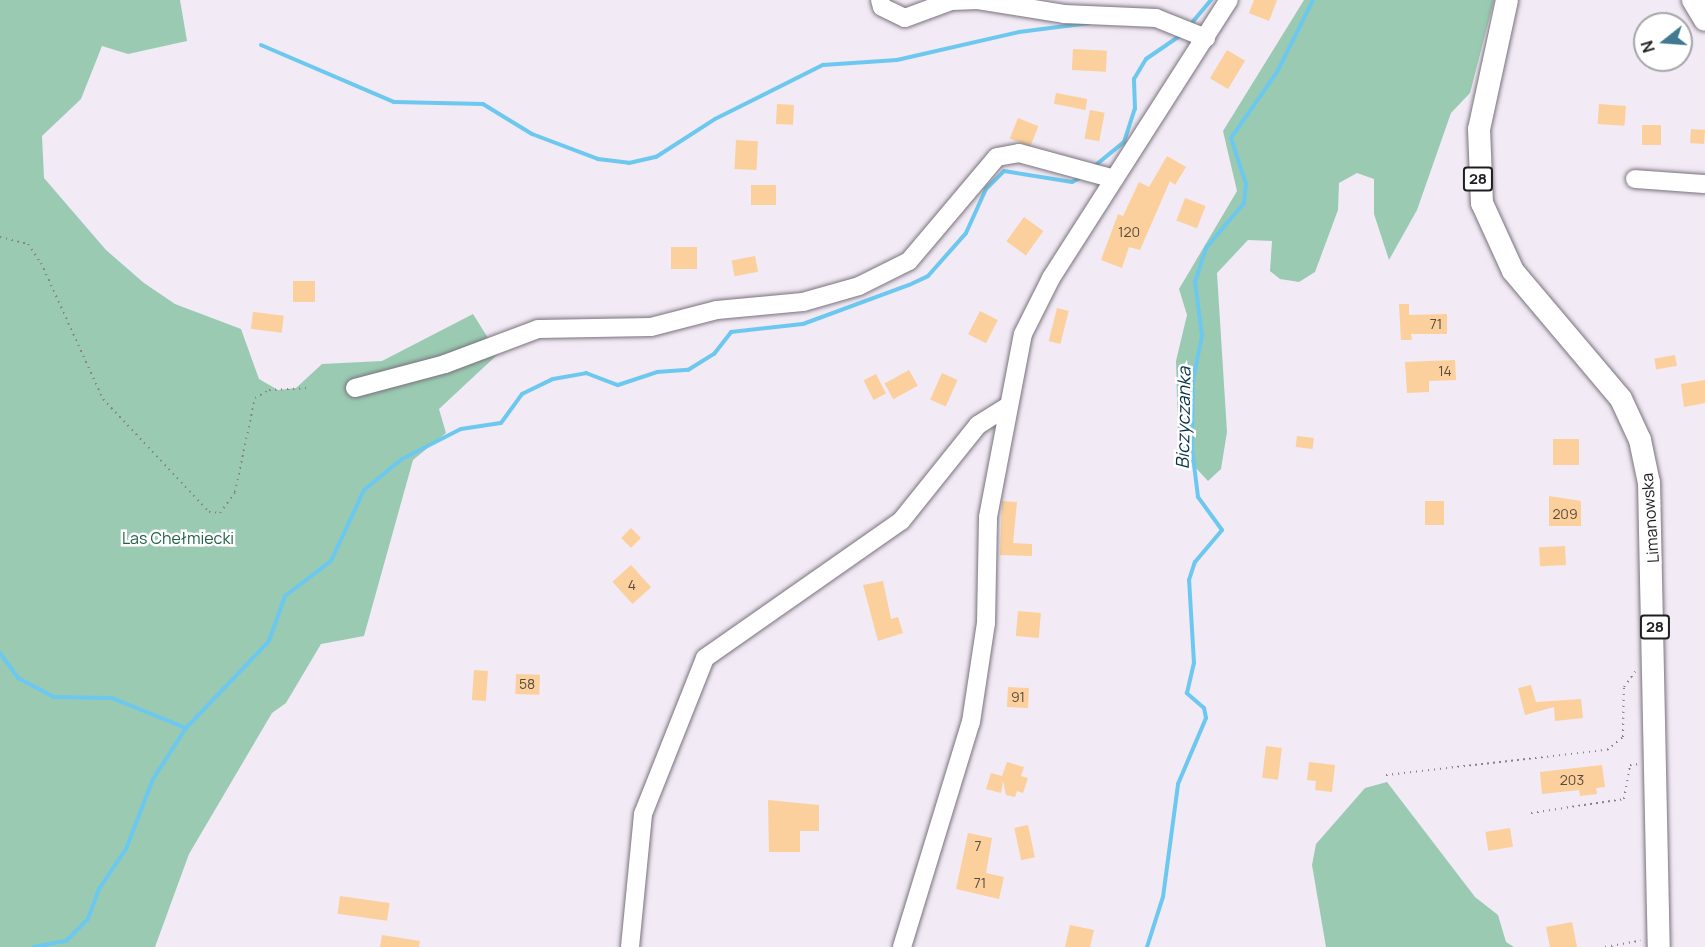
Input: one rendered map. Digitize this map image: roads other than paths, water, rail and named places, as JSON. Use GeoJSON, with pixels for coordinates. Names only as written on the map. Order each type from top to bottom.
{"type":"FeatureCollection","features":[{"type":"Feature","properties":{"kind":"main road","name":"Limanowska"},"geometry":{"type":"LineString","coordinates":[[1507,0],[1479,129],[1482,204],[1513,271],[1606,376],[1640,440],[1653,513],[1659,942]]}},
{"type":"Feature","properties":{"kind":"main road"},"geometry":{"type":"LineString","coordinates":[[1693,0],[1705,20]]}},
{"type":"Feature","properties":{"kind":"street"},"geometry":{"type":"LineString","coordinates":[[880,0],[882,7],[905,18],[951,1],[978,0],[1064,14],[1156,18],[1199,35]]}},
{"type":"Feature","properties":{"kind":"street"},"geometry":{"type":"LineString","coordinates":[[902,947],[972,722],[986,623],[988,517],[1007,407],[1023,334],[1106,176],[1199,35],[1229,0]]}},
{"type":"Feature","properties":{"kind":"street"},"geometry":{"type":"LineString","coordinates":[[355,388],[445,364],[538,329],[651,327],[717,310],[834,295],[882,278],[909,261],[997,157],[1019,153],[1106,176]]}},
{"type":"Feature","properties":{"kind":"street"},"geometry":{"type":"LineString","coordinates":[[1635,179],[1705,184]]}},
{"type":"Feature","properties":{"kind":"street"},"geometry":{"type":"LineString","coordinates":[[630,947],[643,814],[671,732],[705,658],[901,521],[978,425],[1007,407]]}},
{"type":"Feature","properties":{"kind":"waterway"},"geometry":{"type":"LineString","coordinates":[[1190,25],[1211,0]]}},
{"type":"Feature","properties":{"kind":"waterway","name":"Biczyczanka"},"geometry":{"type":"LineString","coordinates":[[1147,947],[1163,897],[1178,784],[1206,718],[1204,708],[1187,693],[1194,663],[1189,580],[1195,562],[1222,530],[1198,497],[1192,448],[1193,380],[1202,336],[1195,282],[1206,248],[1244,203],[1246,184],[1231,138],[1277,72],[1313,0]]}},
{"type":"Feature","properties":{"kind":"waterway"},"geometry":{"type":"LineString","coordinates":[[261,45],[394,102],[483,104],[532,134],[598,159],[629,163],[656,157],[715,119],[823,65],[897,60],[1019,32],[1089,23]]}},
{"type":"Feature","properties":{"kind":"waterway"},"geometry":{"type":"LineString","coordinates":[[1092,168],[1124,142],[1135,109],[1134,79],[1146,59],[1181,35]]}},
{"type":"Feature","properties":{"kind":"waterway"},"geometry":{"type":"LineString","coordinates":[[34,947],[66,941],[88,919],[99,889],[126,849],[153,779],[186,728],[269,641],[285,596],[331,561],[364,490],[402,459],[461,429],[501,423],[522,394],[553,379],[586,373],[618,385],[657,372],[688,370],[714,354],[731,332],[803,324],[928,276],[966,233],[986,189],[1004,171],[1072,182],[1082,177]]}},
{"type":"Feature","properties":{"kind":"waterway"},"geometry":{"type":"LineString","coordinates":[[0,653],[18,678],[53,697],[112,698],[186,728]]}},
{"type":"Feature","properties":{"kind":"park label","name":"Las Chełmiecki"},"geometry":{"type":"Point","coordinates":[178,538]}}]}
